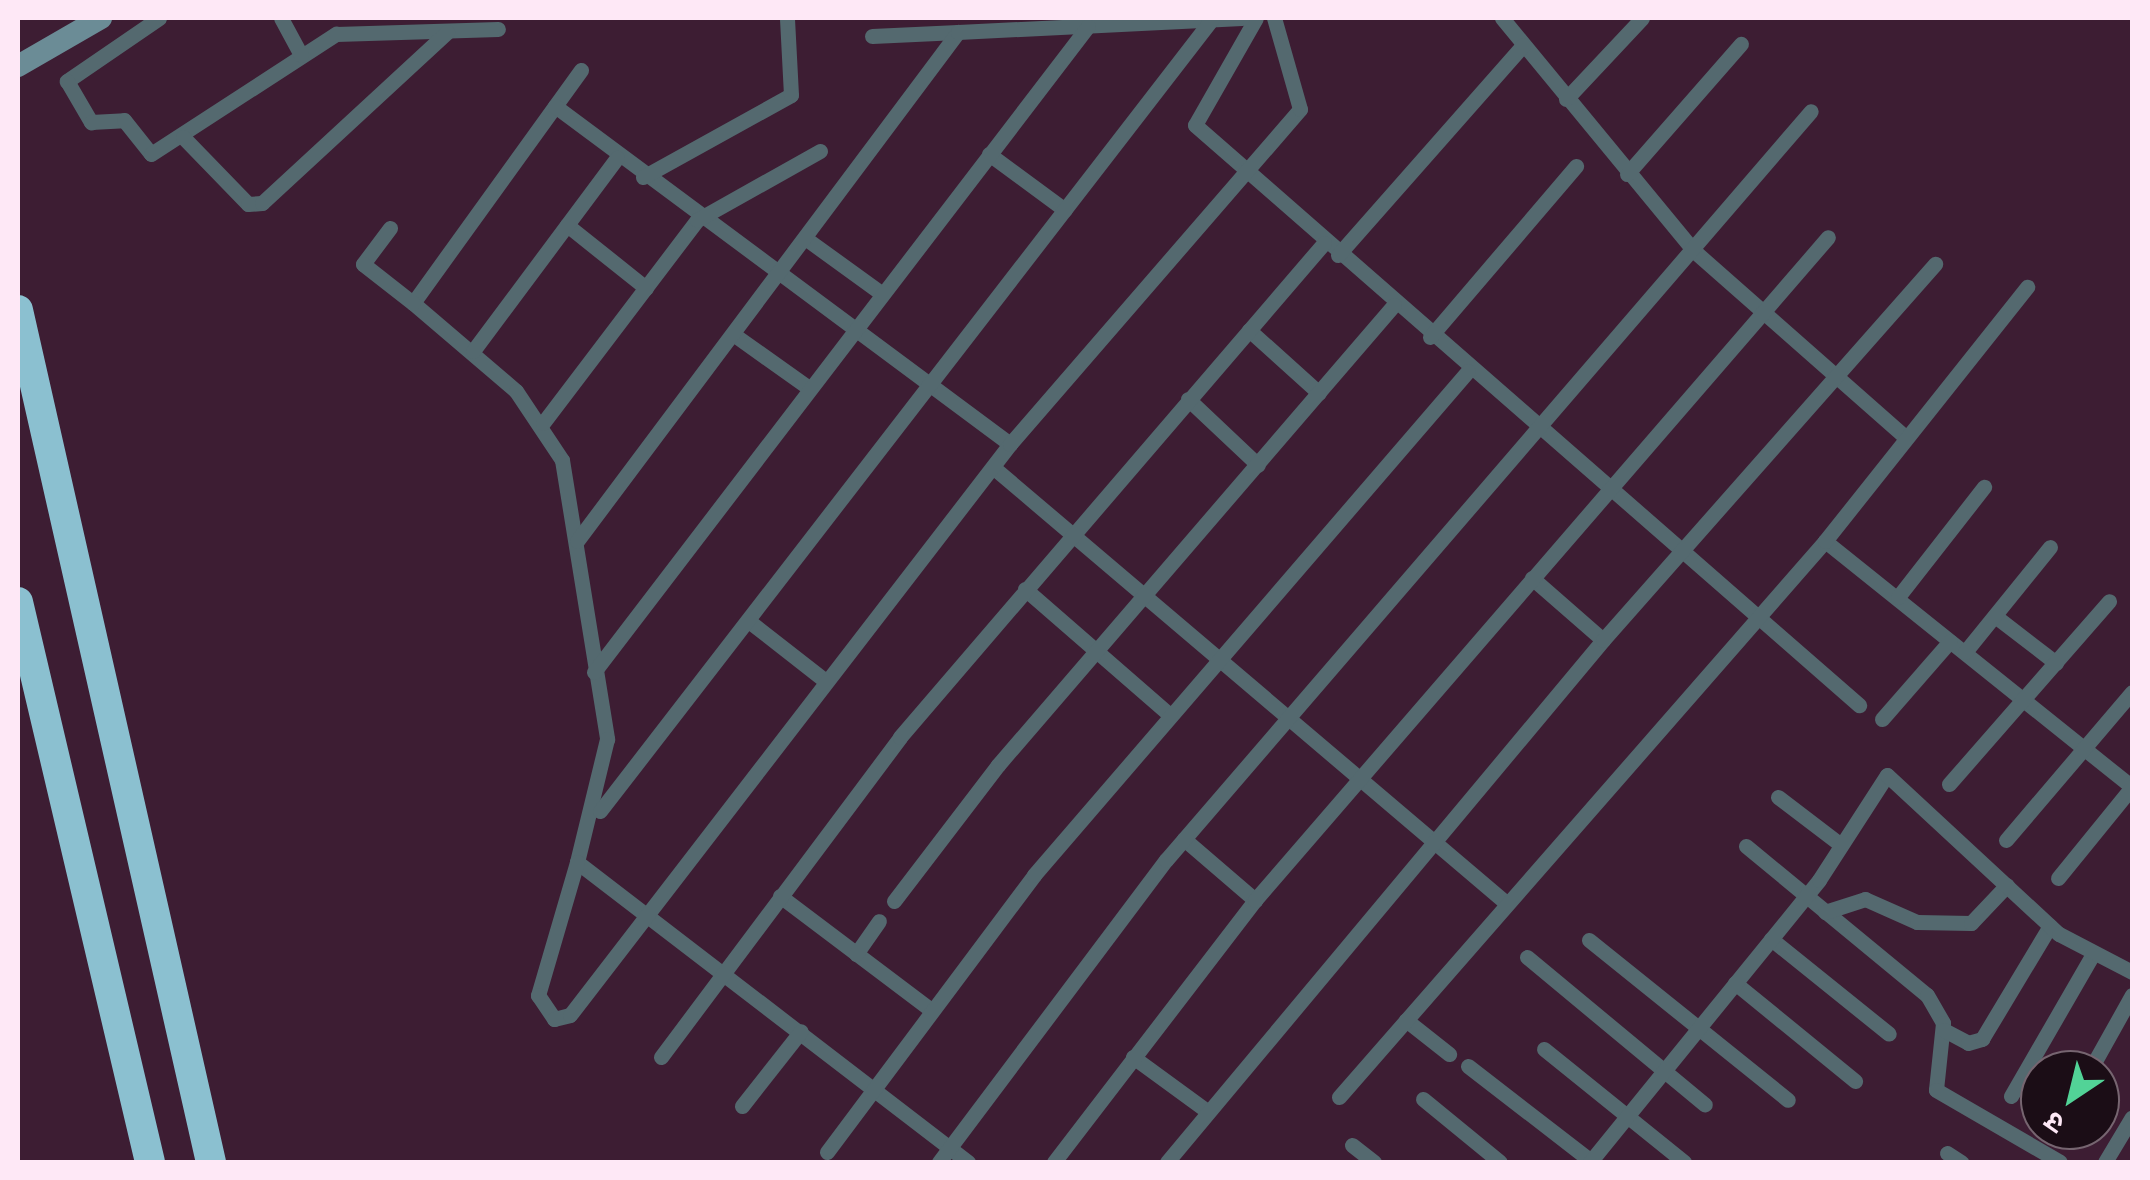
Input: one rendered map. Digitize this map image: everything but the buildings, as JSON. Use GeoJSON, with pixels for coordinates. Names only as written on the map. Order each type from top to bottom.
{"type":"FeatureCollection","features":[{"type":"Feature","properties":{"kind":"highway"},"geometry":{"type":"LineString","coordinates":[[18,310],[211,1162]]}},
{"type":"Feature","properties":{"kind":"highway"},"geometry":{"type":"LineString","coordinates":[[18,602],[150,1162]]}},
{"type":"Feature","properties":{"kind":"main road"},"geometry":{"type":"LineString","coordinates":[[18,66],[101,18]]}},
{"type":"Feature","properties":{"kind":"street"},"geometry":{"type":"LineString","coordinates":[[158,18],[67,80],[91,122],[124,120],[146,152],[183,137],[336,34],[498,29]]}},
{"type":"Feature","properties":{"kind":"street"},"geometry":{"type":"LineString","coordinates":[[281,18],[301,55]]}},
{"type":"Feature","properties":{"kind":"street"},"geometry":{"type":"LineString","coordinates":[[643,177],[791,95],[787,18]]}},
{"type":"Feature","properties":{"kind":"street"},"geometry":{"type":"LineString","coordinates":[[872,36],[1242,18]]}},
{"type":"Feature","properties":{"kind":"street"},"geometry":{"type":"LineString","coordinates":[[1256,18],[1193,119],[1245,174],[1536,431],[1859,706]]}},
{"type":"Feature","properties":{"kind":"street"},"geometry":{"type":"LineString","coordinates":[[390,228],[364,264],[473,351],[543,423],[562,460],[578,541],[608,763],[595,818],[577,862],[538,995],[542,1012],[570,1015],[823,679],[1010,444],[1300,109],[1274,18]]}},
{"type":"Feature","properties":{"kind":"street"},"geometry":{"type":"LineString","coordinates":[[1566,100],[1642,18]]}},
{"type":"Feature","properties":{"kind":"street"},"geometry":{"type":"LineString","coordinates":[[1505,19],[1626,174],[1694,250],[1762,316],[1905,438]]}},
{"type":"Feature","properties":{"kind":"street"},"geometry":{"type":"LineString","coordinates":[[595,818],[1212,20]]}},
{"type":"Feature","properties":{"kind":"street"},"geometry":{"type":"LineString","coordinates":[[594,672],[1088,26]]}},
{"type":"Feature","properties":{"kind":"street"},"geometry":{"type":"LineString","coordinates":[[183,137],[254,206],[448,32]]}},
{"type":"Feature","properties":{"kind":"street"},"geometry":{"type":"LineString","coordinates":[[578,541],[958,32]]}},
{"type":"Feature","properties":{"kind":"street"},"geometry":{"type":"LineString","coordinates":[[1626,174],[1742,44]]}},
{"type":"Feature","properties":{"kind":"street"},"geometry":{"type":"LineString","coordinates":[[1338,255],[1524,45]]}},
{"type":"Feature","properties":{"kind":"street"},"geometry":{"type":"LineString","coordinates":[[413,303],[581,70]]}},
{"type":"Feature","properties":{"kind":"street"},"geometry":{"type":"LineString","coordinates":[[555,106],[697,220],[1010,444]]}},
{"type":"Feature","properties":{"kind":"street"},"geometry":{"type":"LineString","coordinates":[[938,1162],[1184,839],[1811,110]]}},
{"type":"Feature","properties":{"kind":"street"},"geometry":{"type":"LineString","coordinates":[[543,423],[697,220],[820,151]]}},
{"type":"Feature","properties":{"kind":"street"},"geometry":{"type":"LineString","coordinates":[[989,154],[1065,210]]}},
{"type":"Feature","properties":{"kind":"street"},"geometry":{"type":"LineString","coordinates":[[473,351],[617,158]]}},
{"type":"Feature","properties":{"kind":"street"},"geometry":{"type":"LineString","coordinates":[[1430,336],[1576,166]]}},
{"type":"Feature","properties":{"kind":"street"},"geometry":{"type":"LineString","coordinates":[[568,224],[646,288]]}},
{"type":"Feature","properties":{"kind":"street"},"geometry":{"type":"LineString","coordinates":[[1054,1162],[1255,900],[1532,578],[1609,495],[1828,237]]}},
{"type":"Feature","properties":{"kind":"street"},"geometry":{"type":"LineString","coordinates":[[804,238],[882,294]]}},
{"type":"Feature","properties":{"kind":"street"},"geometry":{"type":"LineString","coordinates":[[661,1057],[780,896],[1026,589],[1324,243]]}},
{"type":"Feature","properties":{"kind":"street"},"geometry":{"type":"LineString","coordinates":[[1167,1162],[1603,640],[1935,264]]}},
{"type":"Feature","properties":{"kind":"street"},"geometry":{"type":"LineString","coordinates":[[1339,1098],[1505,902],[1824,540],[2027,287]]}},
{"type":"Feature","properties":{"kind":"street"},"geometry":{"type":"LineString","coordinates":[[894,901],[1096,652],[1394,305]]}},
{"type":"Feature","properties":{"kind":"street"},"geometry":{"type":"LineString","coordinates":[[1249,330],[1319,393]]}},
{"type":"Feature","properties":{"kind":"street"},"geometry":{"type":"LineString","coordinates":[[733,334],[809,388]]}},
{"type":"Feature","properties":{"kind":"street"},"geometry":{"type":"LineString","coordinates":[[827,1152],[930,1009],[1169,714],[1468,370]]}},
{"type":"Feature","properties":{"kind":"street"},"geometry":{"type":"LineString","coordinates":[[1188,400],[1258,466]]}},
{"type":"Feature","properties":{"kind":"street"},"geometry":{"type":"LineString","coordinates":[[994,468],[1147,594],[1505,902]]}},
{"type":"Feature","properties":{"kind":"street"},"geometry":{"type":"LineString","coordinates":[[1898,597],[1984,487]]}},
{"type":"Feature","properties":{"kind":"street"},"geometry":{"type":"LineString","coordinates":[[1824,540],[2132,787],[2058,878]]}},
{"type":"Feature","properties":{"kind":"street"},"geometry":{"type":"LineString","coordinates":[[1965,652],[2050,548]]}},
{"type":"Feature","properties":{"kind":"street"},"geometry":{"type":"LineString","coordinates":[[1532,578],[1603,640]]}},
{"type":"Feature","properties":{"kind":"street"},"geometry":{"type":"LineString","coordinates":[[1026,589],[1169,714]]}},
{"type":"Feature","properties":{"kind":"street"},"geometry":{"type":"LineString","coordinates":[[1949,784],[2108,601]]}},
{"type":"Feature","properties":{"kind":"street"},"geometry":{"type":"LineString","coordinates":[[1995,616],[2056,663]]}},
{"type":"Feature","properties":{"kind":"street"},"geometry":{"type":"LineString","coordinates":[[750,622],[823,679]]}},
{"type":"Feature","properties":{"kind":"street"},"geometry":{"type":"LineString","coordinates":[[1882,719],[1950,640]]}},
{"type":"Feature","properties":{"kind":"street"},"geometry":{"type":"LineString","coordinates":[[2006,840],[2132,692]]}},
{"type":"Feature","properties":{"kind":"street"},"geometry":{"type":"LineString","coordinates":[[1468,1066],[1591,1162],[1806,896],[1880,781],[1893,776],[2050,926],[2093,954],[2132,972]]}},
{"type":"Feature","properties":{"kind":"street"},"geometry":{"type":"LineString","coordinates":[[1778,797],[1841,845]]}},
{"type":"Feature","properties":{"kind":"street"},"geometry":{"type":"LineString","coordinates":[[1184,839],[1255,900]]}},
{"type":"Feature","properties":{"kind":"street"},"geometry":{"type":"LineString","coordinates":[[1746,846],[1928,995],[1944,1030],[1968,1043],[1982,1038],[2050,926]]}},
{"type":"Feature","properties":{"kind":"street"},"geometry":{"type":"LineString","coordinates":[[577,862],[968,1162]]}},
{"type":"Feature","properties":{"kind":"street"},"geometry":{"type":"LineString","coordinates":[[1825,912],[1864,898],[1917,922],[1971,923],[2007,885]]}},
{"type":"Feature","properties":{"kind":"street"},"geometry":{"type":"LineString","coordinates":[[780,896],[930,1009]]}},
{"type":"Feature","properties":{"kind":"street"},"geometry":{"type":"LineString","coordinates":[[856,954],[879,921]]}},
{"type":"Feature","properties":{"kind":"street"},"geometry":{"type":"LineString","coordinates":[[1772,939],[1889,1034]]}},
{"type":"Feature","properties":{"kind":"street"},"geometry":{"type":"LineString","coordinates":[[1589,940],[1788,1100]]}},
{"type":"Feature","properties":{"kind":"street"},"geometry":{"type":"LineString","coordinates":[[2011,1096],[2093,954]]}},
{"type":"Feature","properties":{"kind":"street"},"geometry":{"type":"LineString","coordinates":[[1527,957],[1705,1104]]}},
{"type":"Feature","properties":{"kind":"street"},"geometry":{"type":"LineString","coordinates":[[1735,983],[1855,1080]]}},
{"type":"Feature","properties":{"kind":"street"},"geometry":{"type":"LineString","coordinates":[[2101,1050],[2132,996]]}},
{"type":"Feature","properties":{"kind":"street"},"geometry":{"type":"LineString","coordinates":[[1406,1020],[1450,1054]]}},
{"type":"Feature","properties":{"kind":"street"},"geometry":{"type":"LineString","coordinates":[[1944,1030],[1931,1075],[1936,1090],[2060,1162]]}},
{"type":"Feature","properties":{"kind":"street"},"geometry":{"type":"LineString","coordinates":[[742,1106],[801,1031]]}},
{"type":"Feature","properties":{"kind":"street"},"geometry":{"type":"LineString","coordinates":[[1544,1049],[1684,1162]]}},
{"type":"Feature","properties":{"kind":"street"},"geometry":{"type":"LineString","coordinates":[[1133,1057],[1207,1110]]}},
{"type":"Feature","properties":{"kind":"street"},"geometry":{"type":"LineString","coordinates":[[1423,1099],[1500,1162]]}},
{"type":"Feature","properties":{"kind":"street"},"geometry":{"type":"LineString","coordinates":[[2105,1162],[2132,1117]]}},
{"type":"Feature","properties":{"kind":"street"},"geometry":{"type":"LineString","coordinates":[[1352,1145],[1374,1162]]}},
{"type":"Feature","properties":{"kind":"street"},"geometry":{"type":"LineString","coordinates":[[1946,1154],[1961,1162]]}}]}
